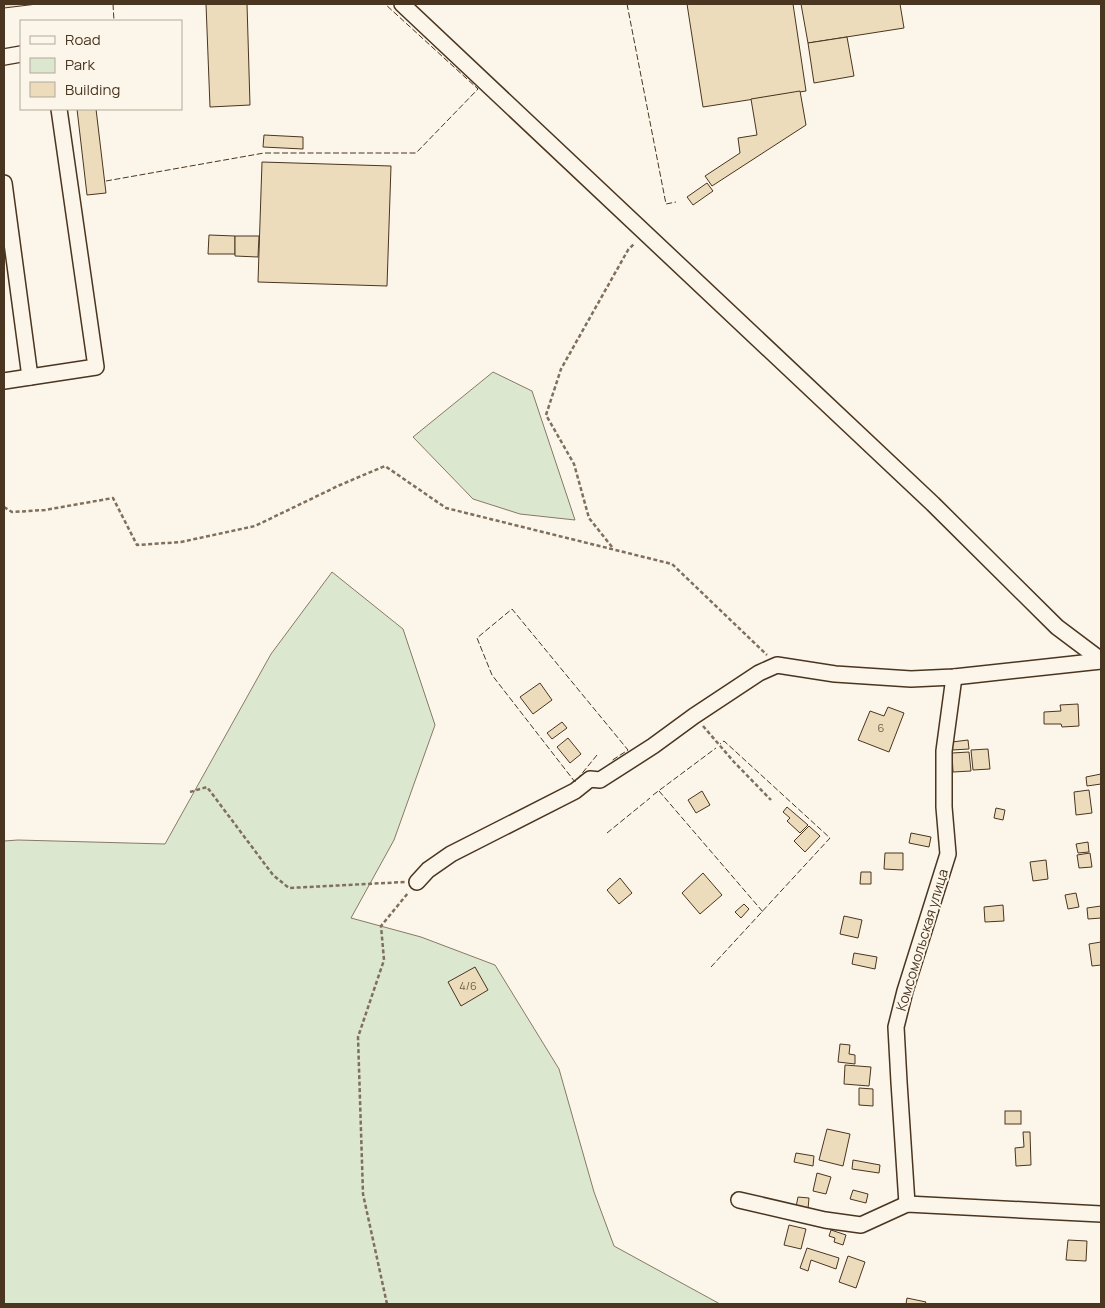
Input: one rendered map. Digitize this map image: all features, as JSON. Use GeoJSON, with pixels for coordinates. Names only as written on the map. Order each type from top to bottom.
{"type":"FeatureCollection","features":[{"type":"Feature","properties":{"kind":"street"},"geometry":{"type":"LineString","coordinates":[[402,4],[933,504],[1057,627],[1101,661]]}},
{"type":"Feature","properties":{"kind":"street"},"geometry":{"type":"LineString","coordinates":[[4,56],[20,54]]}},
{"type":"Feature","properties":{"kind":"street"},"geometry":{"type":"LineString","coordinates":[[4,381],[96,367],[59,110]]}},
{"type":"Feature","properties":{"kind":"street"},"geometry":{"type":"LineString","coordinates":[[4,183],[30,377]]}},
{"type":"Feature","properties":{"kind":"street"},"geometry":{"type":"LineString","coordinates":[[416,882],[428,870],[451,854],[575,791],[590,779],[600,780],[653,746],[758,672],[777,665],[834,674],[910,679],[954,677],[1101,661]]}},
{"type":"Feature","properties":{"kind":"street","name":"Комсомольская улица"},"geometry":{"type":"LineString","coordinates":[[908,1204],[896,1027],[905,991],[948,854],[944,807],[944,751],[954,677]]}},
{"type":"Feature","properties":{"kind":"street"},"geometry":{"type":"LineString","coordinates":[[740,1200],[824,1220],[861,1225],[908,1204],[1101,1214]]}},
{"type":"Feature","properties":{"kind":"path"},"geometry":{"type":"LineString","coordinates":[[612,548],[588,518],[574,464],[546,415],[561,369],[628,250],[645,234]]}},
{"type":"Feature","properties":{"kind":"path"},"geometry":{"type":"LineString","coordinates":[[4,506],[12,512],[113,498],[137,545],[180,542],[255,526],[340,485],[385,466],[446,508],[672,564],[777,665]]}},
{"type":"Feature","properties":{"kind":"path"},"geometry":{"type":"LineString","coordinates":[[694,716],[734,762],[771,800]]}},
{"type":"Feature","properties":{"kind":"path"},"geometry":{"type":"LineString","coordinates":[[190,792],[208,788],[273,874],[289,888],[416,882]]}},
{"type":"Feature","properties":{"kind":"path"},"geometry":{"type":"LineString","coordinates":[[387,1304],[363,1194],[358,1037],[384,960],[381,926],[416,882]]}},
{"type":"Feature","properties":{"kind":"green space"},"geometry":{"type":"Polygon","coordinates":[[[493,372],[532,391],[575,520],[520,514],[473,499],[413,437],[493,372]]]}},
{"type":"Feature","properties":{"kind":"green space"},"geometry":{"type":"Polygon","coordinates":[[[332,572],[403,629],[435,725],[394,840],[351,918],[421,937],[495,965],[559,1069],[594,1192],[614,1246],[720,1304],[4,1304],[4,841],[165,844],[271,654],[332,572]]]}},
{"type":"Feature","properties":{"kind":"building"},"geometry":{"type":"Polygon","coordinates":[[[4,4],[37,4],[4,8],[4,4]]]}},
{"type":"Feature","properties":{"kind":"building"},"geometry":{"type":"Polygon","coordinates":[[[206,4],[247,4],[250,105],[210,107],[206,4]]]}},
{"type":"Feature","properties":{"kind":"building"},"geometry":{"type":"Polygon","coordinates":[[[687,4],[793,4],[806,91],[703,107],[687,4]]]}},
{"type":"Feature","properties":{"kind":"building"},"geometry":{"type":"Polygon","coordinates":[[[801,4],[900,4],[904,28],[808,43],[801,4]]]}},
{"type":"Feature","properties":{"kind":"building"},"geometry":{"type":"Polygon","coordinates":[[[847,37],[854,76],[814,83],[808,43],[847,37]]]}},
{"type":"Feature","properties":{"kind":"building"},"geometry":{"type":"Polygon","coordinates":[[[800,91],[806,125],[712,186],[705,176],[740,153],[738,138],[757,135],[751,99],[800,91]]]}},
{"type":"Feature","properties":{"kind":"building"},"geometry":{"type":"Polygon","coordinates":[[[77,110],[96,110],[106,193],[87,195],[77,110]]]}},
{"type":"Feature","properties":{"kind":"building"},"geometry":{"type":"Polygon","coordinates":[[[264,135],[303,137],[303,149],[263,147],[264,135]]]}},
{"type":"Feature","properties":{"kind":"building"},"geometry":{"type":"Polygon","coordinates":[[[262,162],[391,166],[387,286],[258,282],[262,162]]]}},
{"type":"Feature","properties":{"kind":"building"},"geometry":{"type":"Polygon","coordinates":[[[707,183],[713,191],[693,205],[687,197],[707,183]]]}},
{"type":"Feature","properties":{"kind":"building"},"geometry":{"type":"Polygon","coordinates":[[[209,235],[235,236],[235,254],[208,254],[209,235]]]}},
{"type":"Feature","properties":{"kind":"building"},"geometry":{"type":"Polygon","coordinates":[[[235,236],[259,236],[258,257],[235,256],[235,236]]]}},
{"type":"Feature","properties":{"kind":"building"},"geometry":{"type":"Polygon","coordinates":[[[540,683],[552,700],[533,714],[520,697],[540,683]]]}},
{"type":"Feature","properties":{"kind":"building"},"geometry":{"type":"Polygon","coordinates":[[[1078,704],[1079,726],[1062,727],[1061,724],[1044,724],[1044,712],[1061,711],[1060,705],[1078,704]]]}},
{"type":"Feature","properties":{"kind":"building"},"geometry":{"type":"Polygon","coordinates":[[[888,707],[904,713],[889,752],[858,740],[870,711],[884,716],[888,707]]]}},
{"type":"Feature","properties":{"kind":"building"},"geometry":{"type":"Polygon","coordinates":[[[562,722],[567,728],[552,739],[547,733],[562,722]]]}},
{"type":"Feature","properties":{"kind":"building"},"geometry":{"type":"Polygon","coordinates":[[[568,738],[581,754],[570,763],[557,747],[568,738]]]}},
{"type":"Feature","properties":{"kind":"building"},"geometry":{"type":"Polygon","coordinates":[[[968,740],[969,749],[952,750],[952,742],[968,740]]]}},
{"type":"Feature","properties":{"kind":"building"},"geometry":{"type":"Polygon","coordinates":[[[988,749],[990,769],[973,770],[971,750],[988,749]]]}},
{"type":"Feature","properties":{"kind":"building"},"geometry":{"type":"Polygon","coordinates":[[[969,752],[971,771],[953,772],[952,753],[969,752]]]}},
{"type":"Feature","properties":{"kind":"building"},"geometry":{"type":"Polygon","coordinates":[[[1101,774],[1101,784],[1087,786],[1086,777],[1101,774]]]}},
{"type":"Feature","properties":{"kind":"building"},"geometry":{"type":"Polygon","coordinates":[[[1089,790],[1092,813],[1076,815],[1074,792],[1089,790]]]}},
{"type":"Feature","properties":{"kind":"building"},"geometry":{"type":"Polygon","coordinates":[[[702,791],[710,805],[696,813],[688,800],[702,791]]]}},
{"type":"Feature","properties":{"kind":"building"},"geometry":{"type":"Polygon","coordinates":[[[787,807],[808,825],[800,833],[787,821],[790,818],[783,812],[787,807]]]}},
{"type":"Feature","properties":{"kind":"building"},"geometry":{"type":"Polygon","coordinates":[[[996,808],[1005,810],[1003,820],[994,818],[996,808]]]}},
{"type":"Feature","properties":{"kind":"building"},"geometry":{"type":"Polygon","coordinates":[[[809,826],[820,836],[805,852],[794,841],[809,826]]]}},
{"type":"Feature","properties":{"kind":"building"},"geometry":{"type":"Polygon","coordinates":[[[911,833],[931,837],[929,847],[909,843],[911,833]]]}},
{"type":"Feature","properties":{"kind":"building"},"geometry":{"type":"Polygon","coordinates":[[[1088,842],[1089,852],[1078,853],[1076,844],[1088,842]]]}},
{"type":"Feature","properties":{"kind":"building"},"geometry":{"type":"Polygon","coordinates":[[[885,853],[903,853],[903,870],[884,869],[885,853]]]}},
{"type":"Feature","properties":{"kind":"building"},"geometry":{"type":"Polygon","coordinates":[[[1090,853],[1092,867],[1079,868],[1077,855],[1090,853]]]}},
{"type":"Feature","properties":{"kind":"building"},"geometry":{"type":"Polygon","coordinates":[[[1046,860],[1048,879],[1033,881],[1030,862],[1046,860]]]}},
{"type":"Feature","properties":{"kind":"building"},"geometry":{"type":"Polygon","coordinates":[[[861,872],[871,872],[871,884],[860,884],[861,872]]]}},
{"type":"Feature","properties":{"kind":"building"},"geometry":{"type":"Polygon","coordinates":[[[703,873],[722,895],[700,914],[682,893],[703,873]]]}},
{"type":"Feature","properties":{"kind":"building"},"geometry":{"type":"Polygon","coordinates":[[[620,878],[632,893],[619,904],[607,890],[620,878]]]}},
{"type":"Feature","properties":{"kind":"building"},"geometry":{"type":"Polygon","coordinates":[[[1076,893],[1079,907],[1068,909],[1065,895],[1076,893]]]}},
{"type":"Feature","properties":{"kind":"building"},"geometry":{"type":"Polygon","coordinates":[[[744,904],[749,909],[741,918],[735,912],[744,904]]]}},
{"type":"Feature","properties":{"kind":"building"},"geometry":{"type":"Polygon","coordinates":[[[1003,905],[1004,921],[985,922],[984,907],[1003,905]]]}},
{"type":"Feature","properties":{"kind":"building"},"geometry":{"type":"Polygon","coordinates":[[[1101,906],[1101,918],[1088,919],[1087,908],[1101,906]]]}},
{"type":"Feature","properties":{"kind":"building"},"geometry":{"type":"Polygon","coordinates":[[[844,916],[862,920],[858,938],[840,934],[844,916]]]}},
{"type":"Feature","properties":{"kind":"building"},"geometry":{"type":"Polygon","coordinates":[[[1101,942],[1101,965],[1092,966],[1089,944],[1101,942]]]}},
{"type":"Feature","properties":{"kind":"building"},"geometry":{"type":"Polygon","coordinates":[[[854,953],[877,957],[875,969],[852,964],[854,953]]]}},
{"type":"Feature","properties":{"kind":"building"},"geometry":{"type":"Polygon","coordinates":[[[475,967],[488,990],[461,1006],[448,982],[475,967]]]}},
{"type":"Feature","properties":{"kind":"building"},"geometry":{"type":"Polygon","coordinates":[[[840,1044],[850,1045],[849,1054],[855,1055],[855,1064],[838,1062],[840,1044]]]}},
{"type":"Feature","properties":{"kind":"building"},"geometry":{"type":"Polygon","coordinates":[[[845,1065],[871,1067],[869,1086],[844,1084],[845,1065]]]}},
{"type":"Feature","properties":{"kind":"building"},"geometry":{"type":"Polygon","coordinates":[[[859,1088],[873,1089],[873,1106],[859,1105],[859,1088]]]}},
{"type":"Feature","properties":{"kind":"building"},"geometry":{"type":"Polygon","coordinates":[[[1005,1111],[1021,1111],[1021,1124],[1005,1124],[1005,1111]]]}},
{"type":"Feature","properties":{"kind":"building"},"geometry":{"type":"Polygon","coordinates":[[[827,1129],[850,1134],[843,1166],[819,1160],[827,1129]]]}},
{"type":"Feature","properties":{"kind":"building"},"geometry":{"type":"Polygon","coordinates":[[[1023,1132],[1030,1132],[1031,1165],[1016,1166],[1015,1148],[1024,1147],[1023,1132]]]}},
{"type":"Feature","properties":{"kind":"building"},"geometry":{"type":"Polygon","coordinates":[[[796,1153],[814,1156],[813,1166],[794,1162],[796,1153]]]}},
{"type":"Feature","properties":{"kind":"building"},"geometry":{"type":"Polygon","coordinates":[[[853,1160],[880,1165],[879,1173],[852,1169],[853,1160]]]}},
{"type":"Feature","properties":{"kind":"building"},"geometry":{"type":"Polygon","coordinates":[[[817,1173],[831,1177],[826,1194],[813,1191],[817,1173]]]}},
{"type":"Feature","properties":{"kind":"building"},"geometry":{"type":"Polygon","coordinates":[[[853,1190],[868,1194],[866,1203],[850,1199],[853,1190]]]}},
{"type":"Feature","properties":{"kind":"building"},"geometry":{"type":"Polygon","coordinates":[[[798,1197],[809,1198],[808,1209],[796,1207],[798,1197]]]}},
{"type":"Feature","properties":{"kind":"building"},"geometry":{"type":"Polygon","coordinates":[[[789,1225],[806,1229],[801,1249],[784,1245],[789,1225]]]}},
{"type":"Feature","properties":{"kind":"building"},"geometry":{"type":"Polygon","coordinates":[[[831,1230],[846,1235],[843,1245],[834,1242],[835,1238],[829,1236],[831,1230]]]}},
{"type":"Feature","properties":{"kind":"building"},"geometry":{"type":"Polygon","coordinates":[[[1068,1240],[1087,1241],[1086,1261],[1066,1260],[1068,1240]]]}},
{"type":"Feature","properties":{"kind":"building"},"geometry":{"type":"Polygon","coordinates":[[[807,1248],[839,1258],[836,1269],[811,1260],[808,1271],[800,1268],[807,1248]]]}},
{"type":"Feature","properties":{"kind":"building"},"geometry":{"type":"Polygon","coordinates":[[[848,1256],[865,1262],[856,1288],[839,1282],[848,1256]]]}},
{"type":"Feature","properties":{"kind":"building"},"geometry":{"type":"Polygon","coordinates":[[[907,1298],[926,1302],[925,1304],[906,1304],[907,1298]]]}},
{"type":"Feature","properties":{"kind":"fence"},"geometry":{"type":"LineString","coordinates":[[113,4],[114,20]]}},
{"type":"Feature","properties":{"kind":"fence"},"geometry":{"type":"LineString","coordinates":[[106,181],[264,153],[416,153],[478,89],[385,4]]}},
{"type":"Feature","properties":{"kind":"fence"},"geometry":{"type":"LineString","coordinates":[[627,4],[666,204],[676,202]]}},
{"type":"Feature","properties":{"kind":"fence"},"geometry":{"type":"LineString","coordinates":[[597,755],[575,782],[492,675],[477,638],[512,609],[628,750],[611,761]]}},
{"type":"Feature","properties":{"kind":"fence"},"geometry":{"type":"LineString","coordinates":[[711,967],[830,838],[724,741],[720,744]]}},
{"type":"Feature","properties":{"kind":"fence"},"geometry":{"type":"LineString","coordinates":[[653,795],[716,748]]}},
{"type":"Feature","properties":{"kind":"fence"},"geometry":{"type":"LineString","coordinates":[[659,791],[763,912]]}},
{"type":"Feature","properties":{"kind":"fence"},"geometry":{"type":"LineString","coordinates":[[607,833],[650,798]]}}]}
